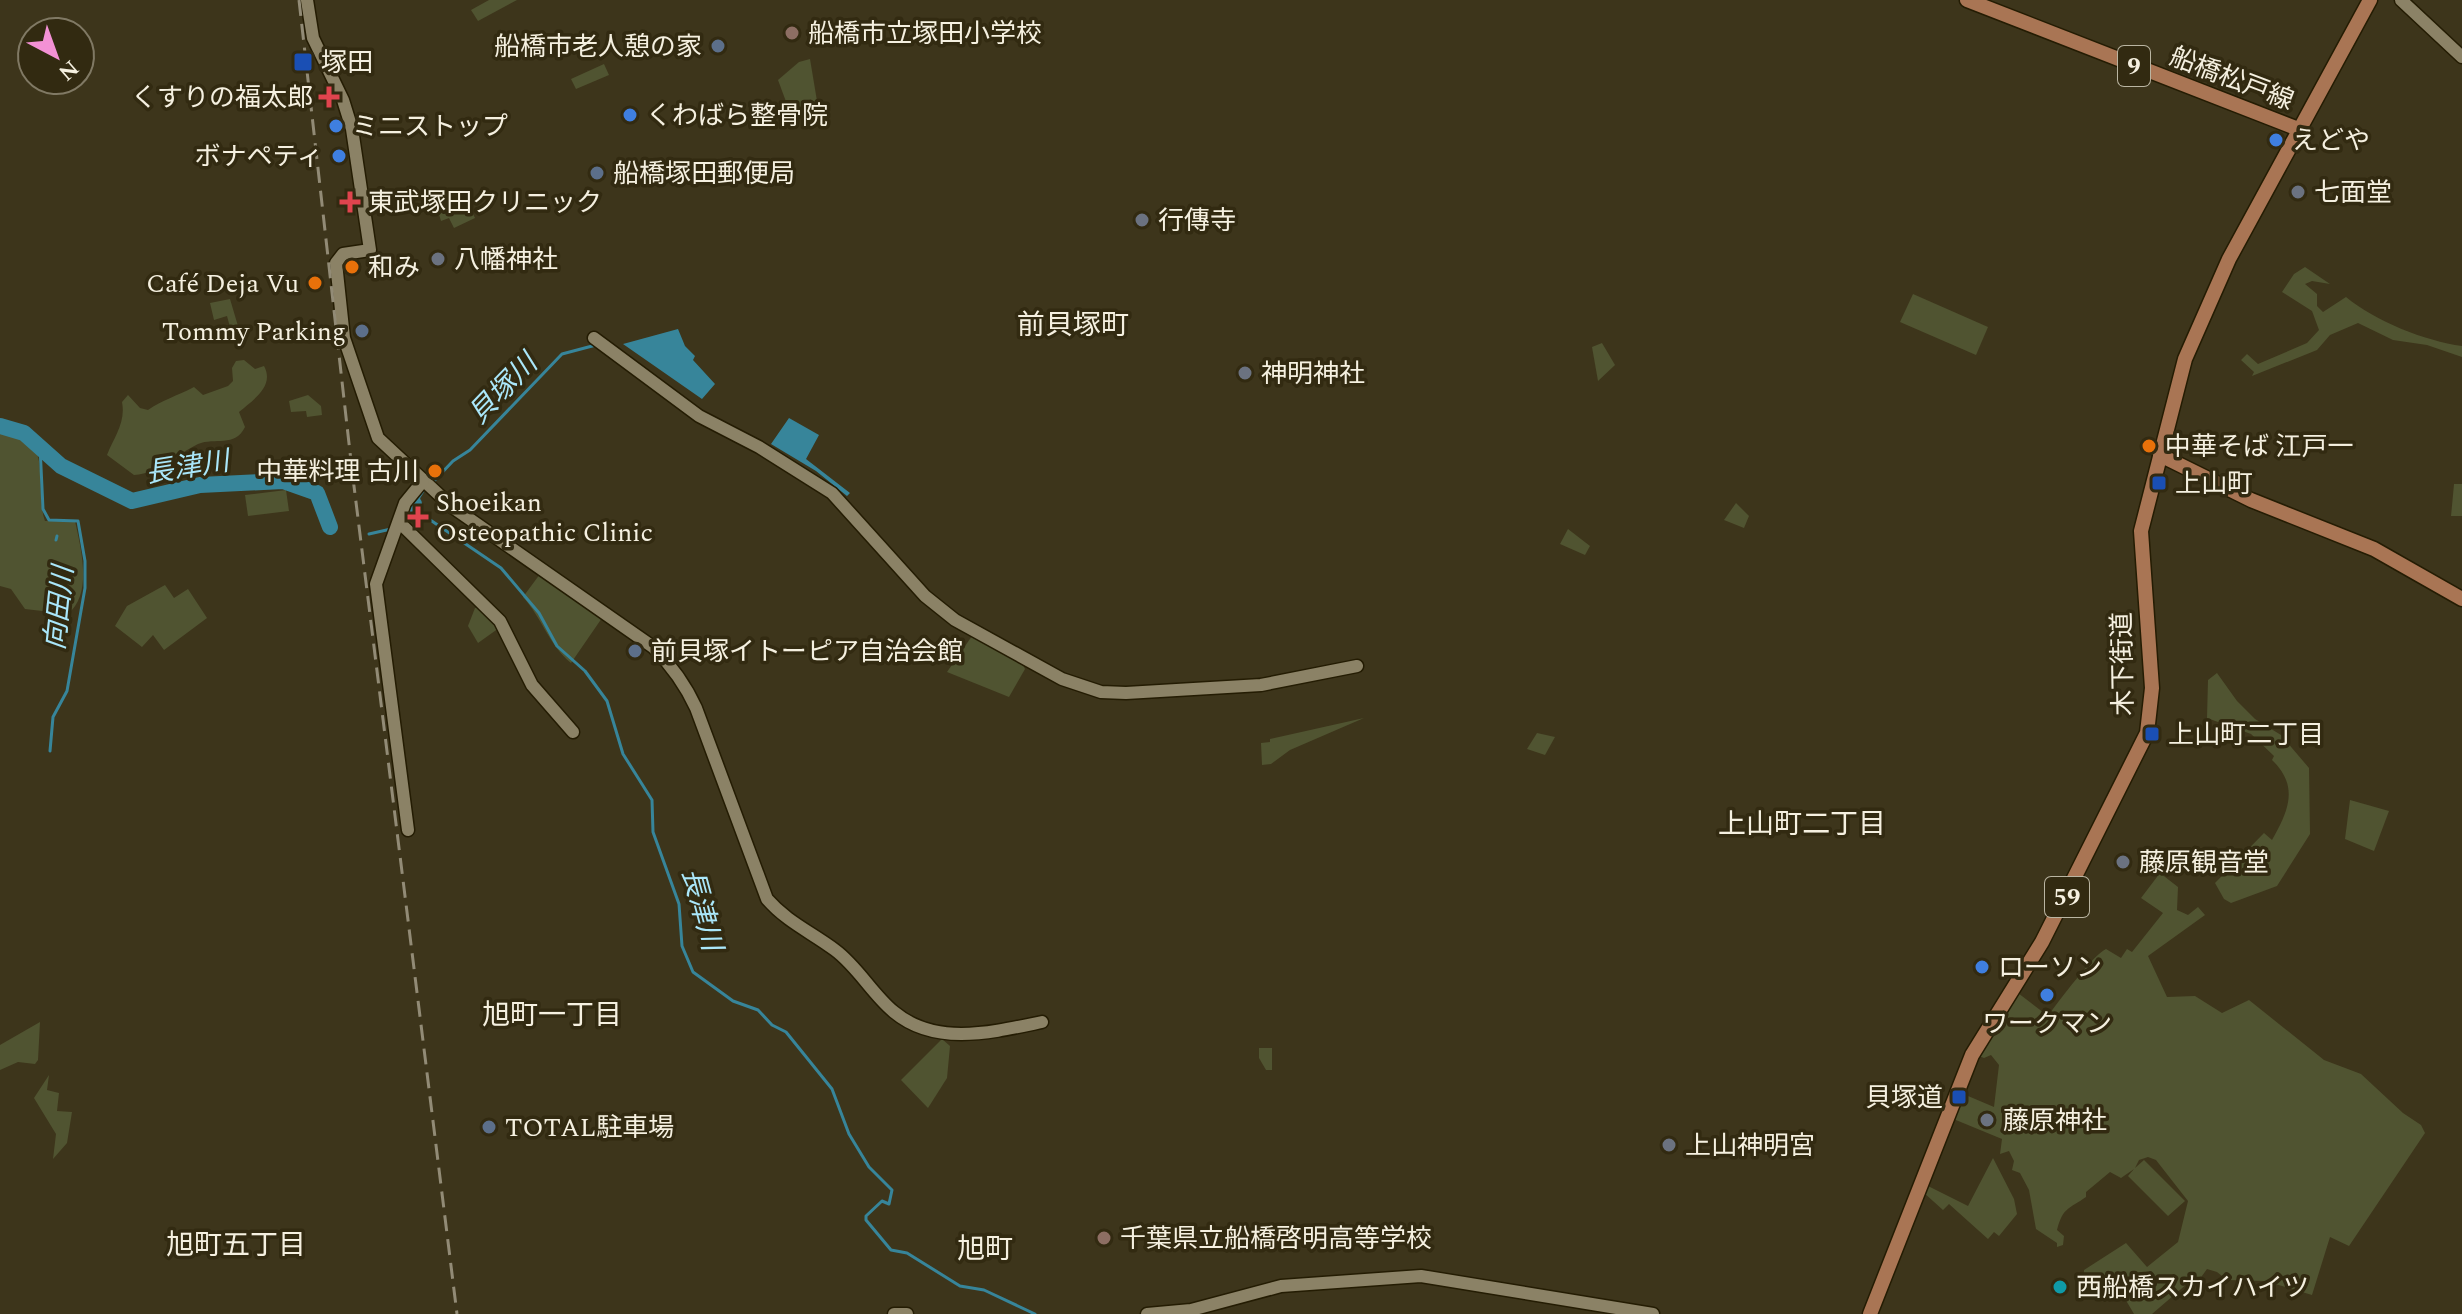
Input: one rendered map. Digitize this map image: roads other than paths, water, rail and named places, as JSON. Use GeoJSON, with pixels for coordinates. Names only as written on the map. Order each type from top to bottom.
{"type":"FeatureCollection","features":[{"type":"Feature","properties":{"kind":"main road","name":"船橋松戸線"},"geometry":{"type":"LineString","coordinates":[[1967,0],[2301,130]]}},
{"type":"Feature","properties":{"kind":"main road","name":"木下街道"},"geometry":{"type":"LineString","coordinates":[[1870,1314],[1972,1055],[2042,942],[2147,733],[2152,688],[2141,531],[2185,359],[2202,313],[2370,0]]}},
{"type":"Feature","properties":{"kind":"main road"},"geometry":{"type":"LineString","coordinates":[[2160,455],[2251,500],[2374,549],[2462,599]]}},
{"type":"Feature","properties":{"kind":"street"},"geometry":{"type":"LineString","coordinates":[[307,0],[313,38],[343,100],[352,129],[370,250],[337,259],[344,338],[378,438],[451,506],[653,647],[671,664],[696,708],[767,899],[781,915],[836,951],[895,1014],[916,1024],[941,1033],[972,1035],[1042,1022]]}},
{"type":"Feature","properties":{"kind":"street"},"geometry":{"type":"LineString","coordinates":[[2401,0],[2462,57]]}},
{"type":"Feature","properties":{"kind":"street"},"geometry":{"type":"LineString","coordinates":[[594,338],[699,416],[759,447],[832,493],[925,596],[955,620],[1062,679],[1101,692],[1126,693],[1261,685],[1357,666]]}},
{"type":"Feature","properties":{"kind":"street"},"geometry":{"type":"LineString","coordinates":[[408,830],[376,584],[405,503],[423,481]]}},
{"type":"Feature","properties":{"kind":"street"},"geometry":{"type":"LineString","coordinates":[[399,522],[500,621],[532,685],[573,732]]}},
{"type":"Feature","properties":{"kind":"street"},"geometry":{"type":"LineString","coordinates":[[1147,1314],[1191,1310],[1281,1286],[1421,1276],[1653,1314]]}},
{"type":"Feature","properties":{"kind":"street"},"geometry":{"type":"LineString","coordinates":[[894,1314],[907,1314]]}},
{"type":"Feature","properties":{"kind":"water"},"geometry":{"type":"Polygon","coordinates":[[[678,329],[685,346],[695,356],[693,360],[715,384],[702,399],[623,344],[678,329]]]}},
{"type":"Feature","properties":{"kind":"water"},"geometry":{"type":"Polygon","coordinates":[[[789,418],[819,435],[806,459],[850,493],[847,496],[816,471],[771,444],[789,418]]]}},
{"type":"Feature","properties":{"kind":"waterway","name":"貝塚川"},"geometry":{"type":"LineString","coordinates":[[434,481],[453,461],[470,450],[562,354],[596,345]]}},
{"type":"Feature","properties":{"kind":"waterway","name":"長津川"},"geometry":{"type":"LineString","coordinates":[[0,426],[24,433],[61,466],[132,501],[200,485],[283,481],[317,493],[330,527]]}},
{"type":"Feature","properties":{"kind":"waterway","name":"向田川"},"geometry":{"type":"LineString","coordinates":[[40,446],[43,509],[49,520],[78,521],[85,561],[85,588],[67,691],[53,717],[50,751]]}},
{"type":"Feature","properties":{"kind":"waterway","name":"長津川"},"geometry":{"type":"LineString","coordinates":[[423,491],[414,505],[420,513],[501,568],[539,613],[557,646],[585,671],[607,701],[623,754],[652,800],[653,832],[679,904],[682,946],[693,972],[733,1001],[758,1010],[772,1025],[786,1032],[832,1089],[849,1134],[869,1167],[892,1190],[889,1204],[882,1201],[866,1216],[866,1220],[891,1250],[907,1253],[960,1286],[984,1290],[1035,1314]]}},
{"type":"Feature","properties":{"kind":"waterway","name":"長津川"},"geometry":{"type":"LineString","coordinates":[[369,534],[391,529]]}},
{"type":"Feature","properties":{"kind":"waterway"},"geometry":{"type":"LineString","coordinates":[[56,540],[57,536]]}},
{"type":"Feature","properties":{"kind":"railway"},"geometry":{"type":"LineString","coordinates":[[299,0],[352,470],[457,1314]]}},
{"type":"Feature","properties":{"kind":"place","name":"船橋市立塚田小学校"},"geometry":{"type":"Point","coordinates":[792,33]}},
{"type":"Feature","properties":{"kind":"place","name":"船橋市老人憩の家"},"geometry":{"type":"Point","coordinates":[718,46]}},
{"type":"Feature","properties":{"kind":"place","name":"塚田"},"geometry":{"type":"Point","coordinates":[303,62]}},
{"type":"Feature","properties":{"kind":"place","name":"くすりの福太郎"},"geometry":{"type":"Point","coordinates":[329,97]}},
{"type":"Feature","properties":{"kind":"place","name":"くわばら整骨院"},"geometry":{"type":"Point","coordinates":[630,115]}},
{"type":"Feature","properties":{"kind":"place","name":"ミニストップ"},"geometry":{"type":"Point","coordinates":[336,126]}},
{"type":"Feature","properties":{"kind":"place","name":"えどや"},"geometry":{"type":"Point","coordinates":[2276,140]}},
{"type":"Feature","properties":{"kind":"place","name":"ボナペティ"},"geometry":{"type":"Point","coordinates":[339,156]}},
{"type":"Feature","properties":{"kind":"place","name":"船橋塚田郵便局"},"geometry":{"type":"Point","coordinates":[597,173]}},
{"type":"Feature","properties":{"kind":"place","name":"七面堂"},"geometry":{"type":"Point","coordinates":[2298,192]}},
{"type":"Feature","properties":{"kind":"place","name":"東武塚田クリニック"},"geometry":{"type":"Point","coordinates":[350,202]}},
{"type":"Feature","properties":{"kind":"place","name":"行傳寺"},"geometry":{"type":"Point","coordinates":[1142,220]}},
{"type":"Feature","properties":{"kind":"place","name":"八幡神社"},"geometry":{"type":"Point","coordinates":[438,259]}},
{"type":"Feature","properties":{"kind":"place","name":"和み"},"geometry":{"type":"Point","coordinates":[352,267]}},
{"type":"Feature","properties":{"kind":"place","name":"Café Deja Vu"},"geometry":{"type":"Point","coordinates":[315,283]}},
{"type":"Feature","properties":{"kind":"place","name":"Tommy Parking"},"geometry":{"type":"Point","coordinates":[362,331]}},
{"type":"Feature","properties":{"kind":"place","name":"神明神社"},"geometry":{"type":"Point","coordinates":[1245,373]}},
{"type":"Feature","properties":{"kind":"place","name":"中華そば 江戸一"},"geometry":{"type":"Point","coordinates":[2149,446]}},
{"type":"Feature","properties":{"kind":"place","name":"中華料理 古川"},"geometry":{"type":"Point","coordinates":[435,471]}},
{"type":"Feature","properties":{"kind":"place","name":"上山町"},"geometry":{"type":"Point","coordinates":[2159,483]}},
{"type":"Feature","properties":{"kind":"place","name":"Shoeikan Osteopathic Clinic"},"geometry":{"type":"Point","coordinates":[418,517]}},
{"type":"Feature","properties":{"kind":"place","name":"前貝塚イトーピア自治会館"},"geometry":{"type":"Point","coordinates":[635,651]}},
{"type":"Feature","properties":{"kind":"place","name":"上山町二丁目"},"geometry":{"type":"Point","coordinates":[2152,734]}},
{"type":"Feature","properties":{"kind":"place","name":"藤原観音堂"},"geometry":{"type":"Point","coordinates":[2123,862]}},
{"type":"Feature","properties":{"kind":"place","name":"ローソン"},"geometry":{"type":"Point","coordinates":[1982,967]}},
{"type":"Feature","properties":{"kind":"place","name":"ワークマン"},"geometry":{"type":"Point","coordinates":[2047,995]}},
{"type":"Feature","properties":{"kind":"place","name":"貝塚道"},"geometry":{"type":"Point","coordinates":[1959,1097]}},
{"type":"Feature","properties":{"kind":"place","name":"藤原神社"},"geometry":{"type":"Point","coordinates":[1987,1120]}},
{"type":"Feature","properties":{"kind":"place","name":"TOTAL駐車場"},"geometry":{"type":"Point","coordinates":[489,1127]}},
{"type":"Feature","properties":{"kind":"place","name":"上山神明宮"},"geometry":{"type":"Point","coordinates":[1669,1145]}},
{"type":"Feature","properties":{"kind":"place","name":"千葉県立船橋啓明高等学校"},"geometry":{"type":"Point","coordinates":[1104,1238]}},
{"type":"Feature","properties":{"kind":"place","name":"西船橋スカイハイツ"},"geometry":{"type":"Point","coordinates":[2060,1287]}},
{"type":"Feature","properties":{"kind":"district","name":"前貝塚町"},"geometry":{"type":"Point","coordinates":[1073,324]}},
{"type":"Feature","properties":{"kind":"district","name":"上山町二丁目"},"geometry":{"type":"Point","coordinates":[1802,823]}},
{"type":"Feature","properties":{"kind":"district","name":"旭町一丁目"},"geometry":{"type":"Point","coordinates":[552,1014]}},
{"type":"Feature","properties":{"kind":"district","name":"旭町五丁目"},"geometry":{"type":"Point","coordinates":[236,1244]}},
{"type":"Feature","properties":{"kind":"district","name":"旭町"},"geometry":{"type":"Point","coordinates":[985,1248]}}]}
